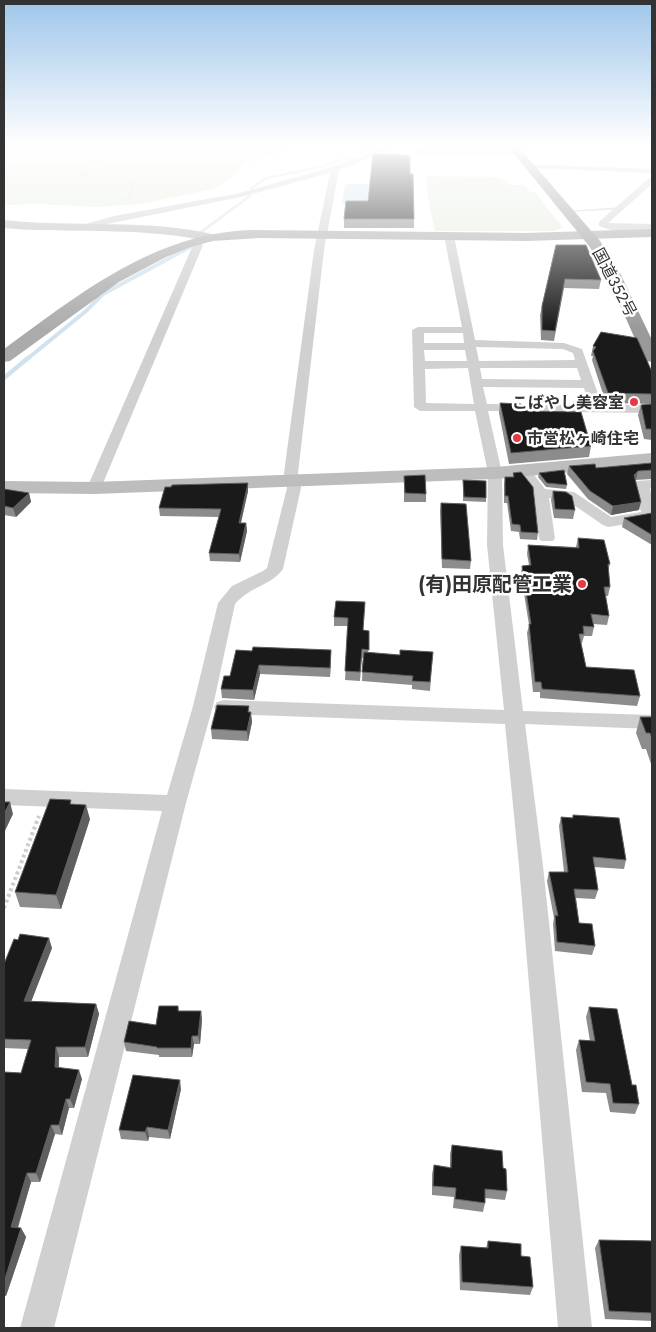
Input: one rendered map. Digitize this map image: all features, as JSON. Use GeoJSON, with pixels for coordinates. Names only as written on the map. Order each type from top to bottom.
{"type":"FeatureCollection","features":[{"type":"Feature","properties":{"kind":"highway","name":"国道352号"},"geometry":{"type":"LineString","coordinates":[[564,206],[589,236],[612,271],[652,357]]}},
{"type":"Feature","properties":{"kind":"main road"},"geometry":{"type":"LineString","coordinates":[[4,357],[104,286],[154,258],[195,241],[243,234],[589,236],[652,233]]}},
{"type":"Feature","properties":{"kind":"street"},"geometry":{"type":"LineString","coordinates":[[82,226],[179,206]]}},
{"type":"Feature","properties":{"kind":"street"},"geometry":{"type":"LineString","coordinates":[[37,1328],[175,803],[203,706],[227,603],[238,590],[269,575],[275,569],[294,488],[291,473],[322,234],[328,206]]}},
{"type":"Feature","properties":{"kind":"street"},"geometry":{"type":"LineString","coordinates":[[622,208],[602,224],[611,227],[652,227]]}},
{"type":"Feature","properties":{"kind":"street"},"geometry":{"type":"LineString","coordinates":[[6,226],[82,226],[195,234],[211,238]]}},
{"type":"Feature","properties":{"kind":"street"},"geometry":{"type":"LineString","coordinates":[[449,236],[468,330],[481,409],[495,472],[495,545],[516,719],[574,1328]]}},
{"type":"Feature","properties":{"kind":"street"},"geometry":{"type":"LineString","coordinates":[[94,488],[198,245],[195,241]]}},
{"type":"Feature","properties":{"kind":"street"},"geometry":{"type":"LineString","coordinates":[[468,330],[418,330],[420,407],[652,409]]}},
{"type":"Feature","properties":{"kind":"street"},"geometry":{"type":"LineString","coordinates":[[418,347],[470,345],[564,346],[578,351],[597,409]]}},
{"type":"Feature","properties":{"kind":"street"},"geometry":{"type":"LineString","coordinates":[[419,365],[582,364]]}},
{"type":"Feature","properties":{"kind":"street"},"geometry":{"type":"LineString","coordinates":[[477,383],[589,384]]}},
{"type":"Feature","properties":{"kind":"street"},"geometry":{"type":"LineString","coordinates":[[4,487],[94,488],[495,472],[652,459]]}},
{"type":"Feature","properties":{"kind":"street"},"geometry":{"type":"LineString","coordinates":[[523,470],[541,493],[546,538]]}},
{"type":"Feature","properties":{"kind":"street"},"geometry":{"type":"LineString","coordinates":[[541,493],[569,495],[608,522],[651,515],[641,484],[652,484]]}},
{"type":"Feature","properties":{"kind":"street"},"geometry":{"type":"LineString","coordinates":[[203,706],[516,719],[652,722]]}},
{"type":"Feature","properties":{"kind":"street"},"geometry":{"type":"LineString","coordinates":[[4,797],[175,803]]}},
{"type":"Feature","properties":{"kind":"lane"},"geometry":{"type":"LineString","coordinates":[[568,211],[622,208]]}},
{"type":"Feature","properties":{"kind":"path"},"geometry":{"type":"LineString","coordinates":[[114,218],[124,206]]}},
{"type":"Feature","properties":{"kind":"path"},"geometry":{"type":"LineString","coordinates":[[4,908],[46,798]]}},
{"type":"Feature","properties":{"kind":"shaded area"},"geometry":{"type":"Polygon","coordinates":[[[430,206],[546,206],[563,228],[553,231],[435,231],[430,206]]]}},
{"type":"Feature","properties":{"kind":"building"},"geometry":{"type":"Polygon","coordinates":[[[345,206],[414,206],[414,219],[344,219],[345,206]]]}},
{"type":"Feature","properties":{"kind":"building"},"geometry":{"type":"Polygon","coordinates":[[[556,245],[586,245],[601,280],[565,279],[555,331],[542,330],[542,306],[556,245]]]}},
{"type":"Feature","properties":{"kind":"building"},"geometry":{"type":"Polygon","coordinates":[[[601,332],[637,338],[652,372],[652,394],[608,393],[593,351],[596,347],[593,346],[601,332]]]}},
{"type":"Feature","properties":{"kind":"building"},"geometry":{"type":"Polygon","coordinates":[[[500,403],[521,404],[522,409],[527,409],[527,411],[581,412],[591,446],[511,453],[500,403]]]}},
{"type":"Feature","properties":{"kind":"building"},"geometry":{"type":"Polygon","coordinates":[[[652,404],[652,429],[646,429],[641,405],[652,404]]]}},
{"type":"Feature","properties":{"kind":"building"},"geometry":{"type":"Polygon","coordinates":[[[652,463],[652,470],[638,471],[634,475],[641,502],[613,506],[590,491],[569,466],[595,464],[596,468],[652,463]]]}},
{"type":"Feature","properties":{"kind":"building"},"geometry":{"type":"Polygon","coordinates":[[[564,470],[567,485],[547,483],[539,473],[564,470]]]}},
{"type":"Feature","properties":{"kind":"building"},"geometry":{"type":"Polygon","coordinates":[[[521,472],[533,487],[538,533],[521,532],[520,525],[512,524],[508,496],[505,496],[505,477],[514,477],[513,473],[521,472]]]}},
{"type":"Feature","properties":{"kind":"building"},"geometry":{"type":"Polygon","coordinates":[[[425,475],[426,494],[405,493],[404,476],[425,475]]]}},
{"type":"Feature","properties":{"kind":"building"},"geometry":{"type":"Polygon","coordinates":[[[463,480],[486,481],[486,498],[464,497],[463,480]]]}},
{"type":"Feature","properties":{"kind":"building"},"geometry":{"type":"Polygon","coordinates":[[[248,483],[239,523],[246,523],[239,554],[209,553],[221,509],[159,508],[165,487],[171,487],[172,485],[248,483]]]}},
{"type":"Feature","properties":{"kind":"building"},"geometry":{"type":"Polygon","coordinates":[[[4,489],[29,493],[13,508],[4,506],[4,489]]]}},
{"type":"Feature","properties":{"kind":"building"},"geometry":{"type":"Polygon","coordinates":[[[553,491],[566,492],[572,496],[575,510],[555,509],[553,491]]]}},
{"type":"Feature","properties":{"kind":"building"},"geometry":{"type":"Polygon","coordinates":[[[441,503],[466,504],[471,561],[442,559],[441,503]]]}},
{"type":"Feature","properties":{"kind":"building"},"geometry":{"type":"Polygon","coordinates":[[[652,513],[652,535],[624,518],[652,513]]]}},
{"type":"Feature","properties":{"kind":"building"},"geometry":{"type":"Polygon","coordinates":[[[578,538],[604,540],[610,564],[608,564],[610,587],[604,587],[609,616],[591,614],[594,627],[583,626],[584,634],[579,634],[586,667],[634,670],[640,696],[542,689],[541,682],[535,682],[529,624],[531,624],[522,566],[531,565],[528,545],[579,548],[578,538]]]}},
{"type":"Feature","properties":{"kind":"building"},"geometry":{"type":"Polygon","coordinates":[[[336,601],[365,602],[363,630],[369,631],[369,650],[362,649],[360,672],[345,671],[348,618],[334,617],[336,601]]]}},
{"type":"Feature","properties":{"kind":"building"},"geometry":{"type":"Polygon","coordinates":[[[253,647],[331,650],[330,668],[259,665],[253,690],[221,689],[224,676],[230,676],[236,650],[252,651],[253,647]]]}},
{"type":"Feature","properties":{"kind":"building"},"geometry":{"type":"Polygon","coordinates":[[[400,650],[433,652],[430,682],[412,681],[413,676],[362,672],[364,652],[400,655],[400,650]]]}},
{"type":"Feature","properties":{"kind":"building"},"geometry":{"type":"Polygon","coordinates":[[[217,705],[249,706],[248,712],[251,712],[247,731],[211,729],[217,705]]]}},
{"type":"Feature","properties":{"kind":"building"},"geometry":{"type":"Polygon","coordinates":[[[640,717],[652,717],[652,738],[650,733],[646,733],[640,717]]]}},
{"type":"Feature","properties":{"kind":"building"},"geometry":{"type":"Polygon","coordinates":[[[50,799],[71,800],[70,804],[86,805],[56,895],[15,892],[50,799]]]}},
{"type":"Feature","properties":{"kind":"building"},"geometry":{"type":"Polygon","coordinates":[[[4,802],[10,802],[4,814],[4,802]]]}},
{"type":"Feature","properties":{"kind":"building"},"geometry":{"type":"Polygon","coordinates":[[[573,815],[619,818],[626,860],[593,857],[598,890],[574,889],[579,923],[592,924],[595,946],[557,942],[555,915],[558,916],[549,872],[568,872],[561,817],[573,818],[573,815]]]}},
{"type":"Feature","properties":{"kind":"building"},"geometry":{"type":"Polygon","coordinates":[[[20,934],[49,938],[24,1001],[96,1004],[85,1047],[56,1047],[55,1067],[79,1070],[70,1099],[66,1099],[59,1125],[51,1125],[36,1173],[27,1173],[11,1227],[21,1228],[4,1282],[4,1072],[21,1073],[31,1040],[4,1039],[4,964],[14,939],[18,940],[20,934]]]}},
{"type":"Feature","properties":{"kind":"building"},"geometry":{"type":"Polygon","coordinates":[[[159,1006],[178,1006],[178,1011],[201,1011],[198,1036],[192,1036],[191,1048],[157,1048],[124,1042],[129,1021],[156,1025],[159,1006]]]}},
{"type":"Feature","properties":{"kind":"building"},"geometry":{"type":"Polygon","coordinates":[[[589,1007],[617,1009],[632,1085],[636,1085],[639,1104],[613,1103],[610,1084],[586,1082],[579,1040],[595,1041],[589,1007]]]}},
{"type":"Feature","properties":{"kind":"building"},"geometry":{"type":"Polygon","coordinates":[[[133,1075],[180,1080],[168,1130],[147,1127],[145,1132],[119,1130],[133,1075]]]}},
{"type":"Feature","properties":{"kind":"building"},"geometry":{"type":"Polygon","coordinates":[[[452,1145],[502,1151],[503,1168],[506,1169],[507,1191],[485,1189],[485,1203],[455,1199],[456,1188],[433,1186],[434,1165],[451,1168],[452,1145]]]}},
{"type":"Feature","properties":{"kind":"building"},"geometry":{"type":"Polygon","coordinates":[[[599,1240],[652,1241],[652,1313],[609,1311],[599,1240]]]}},
{"type":"Feature","properties":{"kind":"building"},"geometry":{"type":"Polygon","coordinates":[[[488,1241],[521,1244],[521,1256],[530,1257],[533,1287],[462,1282],[461,1246],[488,1248],[488,1241]]]}},
{"type":"Feature","properties":{"kind":"waterway"},"geometry":{"type":"LineString","coordinates":[[201,232],[236,206]]}},
{"type":"Feature","properties":{"kind":"waterway"},"geometry":{"type":"LineString","coordinates":[[26,360],[86,311],[103,294],[190,247]]}},
{"type":"Feature","properties":{"kind":"waterway"},"geometry":{"type":"LineString","coordinates":[[4,378],[28,358]]}},
{"type":"Feature","properties":{"kind":"place","name":"こばやし美容室"},"geometry":{"type":"Point","coordinates":[634,402]}},
{"type":"Feature","properties":{"kind":"place","name":"市営松ヶ崎住宅"},"geometry":{"type":"Point","coordinates":[517,438]}},
{"type":"Feature","properties":{"kind":"place","name":"(有)田原配管工業"},"geometry":{"type":"Point","coordinates":[582,584]}}]}
